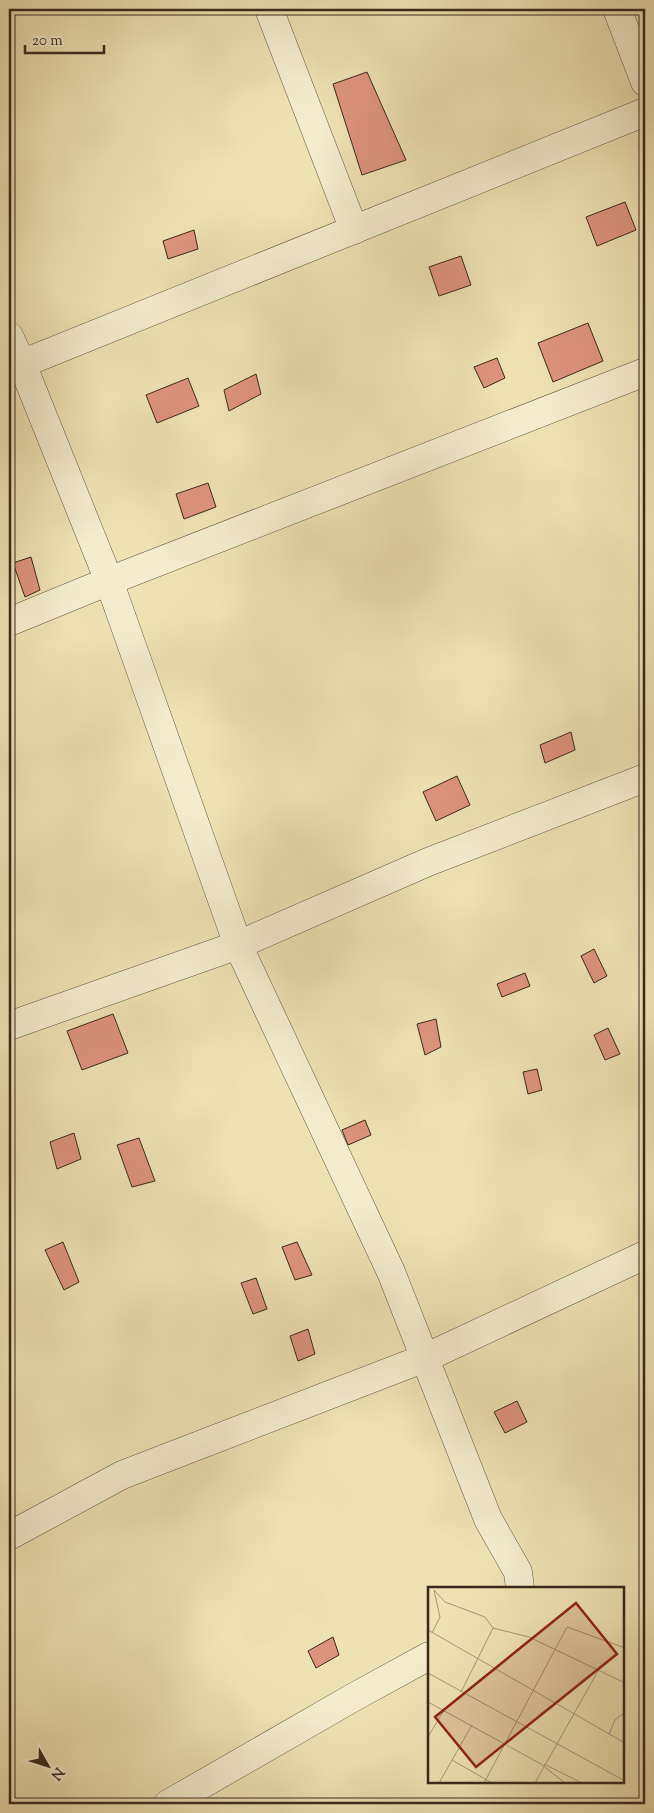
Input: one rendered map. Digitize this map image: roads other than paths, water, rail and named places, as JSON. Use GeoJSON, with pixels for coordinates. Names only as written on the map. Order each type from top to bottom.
{"type":"FeatureCollection","features":[{"type":"Feature","properties":{"kind":"street"},"geometry":{"type":"LineString","coordinates":[[269,9],[354,230]]}},
{"type":"Feature","properties":{"kind":"street"},"geometry":{"type":"LineString","coordinates":[[617,9],[645,82]]}},
{"type":"Feature","properties":{"kind":"street"},"geometry":{"type":"LineString","coordinates":[[15,367],[645,112]]}},
{"type":"Feature","properties":{"kind":"street"},"geometry":{"type":"LineString","coordinates":[[9,336],[15,367],[108,581],[238,945],[391,1272],[488,1519],[518,1572],[520,1587]]}},
{"type":"Feature","properties":{"kind":"street"},"geometry":{"type":"LineString","coordinates":[[9,622],[108,581],[645,372]]}},
{"type":"Feature","properties":{"kind":"street"},"geometry":{"type":"LineString","coordinates":[[9,1026],[238,945],[428,862],[645,778]]}},
{"type":"Feature","properties":{"kind":"street"},"geometry":{"type":"LineString","coordinates":[[9,1536],[122,1475],[425,1358],[645,1255]]}},
{"type":"Feature","properties":{"kind":"street"},"geometry":{"type":"LineString","coordinates":[[168,1804],[428,1657]]}}]}
